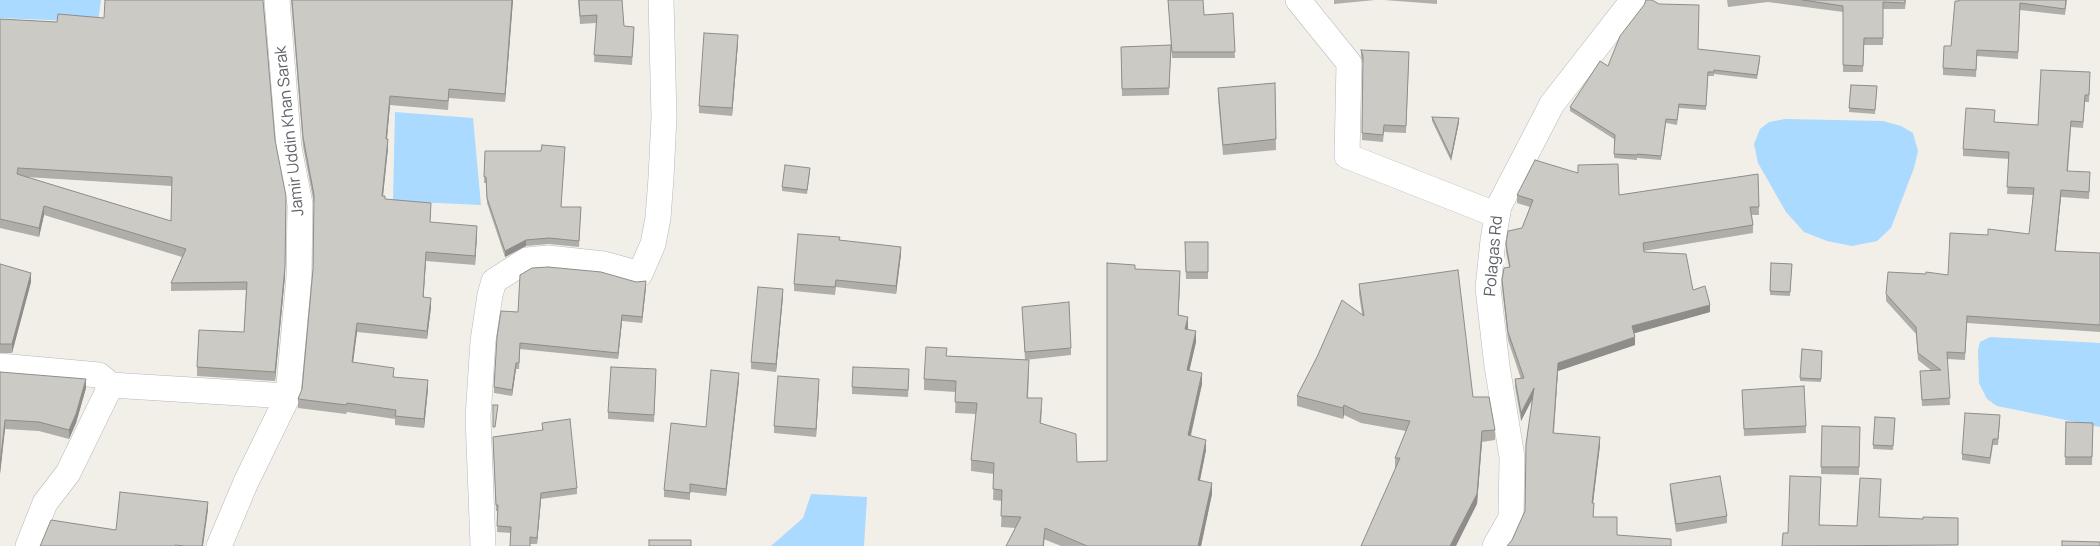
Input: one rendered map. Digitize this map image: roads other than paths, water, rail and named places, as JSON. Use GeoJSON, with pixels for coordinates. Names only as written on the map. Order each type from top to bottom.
{"type":"FeatureCollection","features":[{"type":"Feature","properties":{"kind":"street","name":"Jamir Uddin Khan Sarak"},"geometry":{"type":"LineString","coordinates":[[219,546],[246,482],[288,396],[299,277],[300,204],[289,148],[277,0]]}},
{"type":"Feature","properties":{"kind":"street"},"geometry":{"type":"LineString","coordinates":[[483,546],[478,417],[483,341],[494,281],[527,260],[548,258],[604,264],[640,274],[653,244],[661,186],[664,117],[660,0]]}},
{"type":"Feature","properties":{"kind":"street"},"geometry":{"type":"LineString","coordinates":[[1298,0],[1349,63],[1347,156],[1497,215]]}},
{"type":"Feature","properties":{"kind":"street","name":"Polagas Rd"},"geometry":{"type":"LineString","coordinates":[[1495,546],[1511,518],[1512,457],[1497,366],[1488,288],[1499,206],[1552,104],[1633,0]]}},
{"type":"Feature","properties":{"kind":"street"},"geometry":{"type":"LineString","coordinates":[[0,366],[99,375],[111,385],[288,396]]}},
{"type":"Feature","properties":{"kind":"street"},"geometry":{"type":"LineString","coordinates":[[28,546],[45,503],[68,474],[111,385]]}},
{"type":"Feature","properties":{"kind":"water"},"geometry":{"type":"Polygon","coordinates":[[[0,0],[101,0],[98,22],[0,18],[0,0]]]}},
{"type":"Feature","properties":{"kind":"water"},"geometry":{"type":"Polygon","coordinates":[[[395,112],[473,118],[481,205],[393,201],[395,112]]]}},
{"type":"Feature","properties":{"kind":"water"},"geometry":{"type":"Polygon","coordinates":[[[1785,119],[1883,121],[1901,126],[1913,133],[1918,151],[1914,168],[1891,228],[1877,241],[1852,246],[1827,241],[1804,232],[1786,212],[1758,163],[1754,144],[1760,129],[1769,122],[1785,119]]]}},
{"type":"Feature","properties":{"kind":"water"},"geometry":{"type":"Polygon","coordinates":[[[1990,337],[2100,343],[2100,427],[1997,406],[1987,399],[1979,383],[1978,350],[1980,342],[1990,337]]]}},
{"type":"Feature","properties":{"kind":"water"},"geometry":{"type":"Polygon","coordinates":[[[811,494],[867,497],[864,546],[771,546],[803,518],[811,494]]]}}]}
